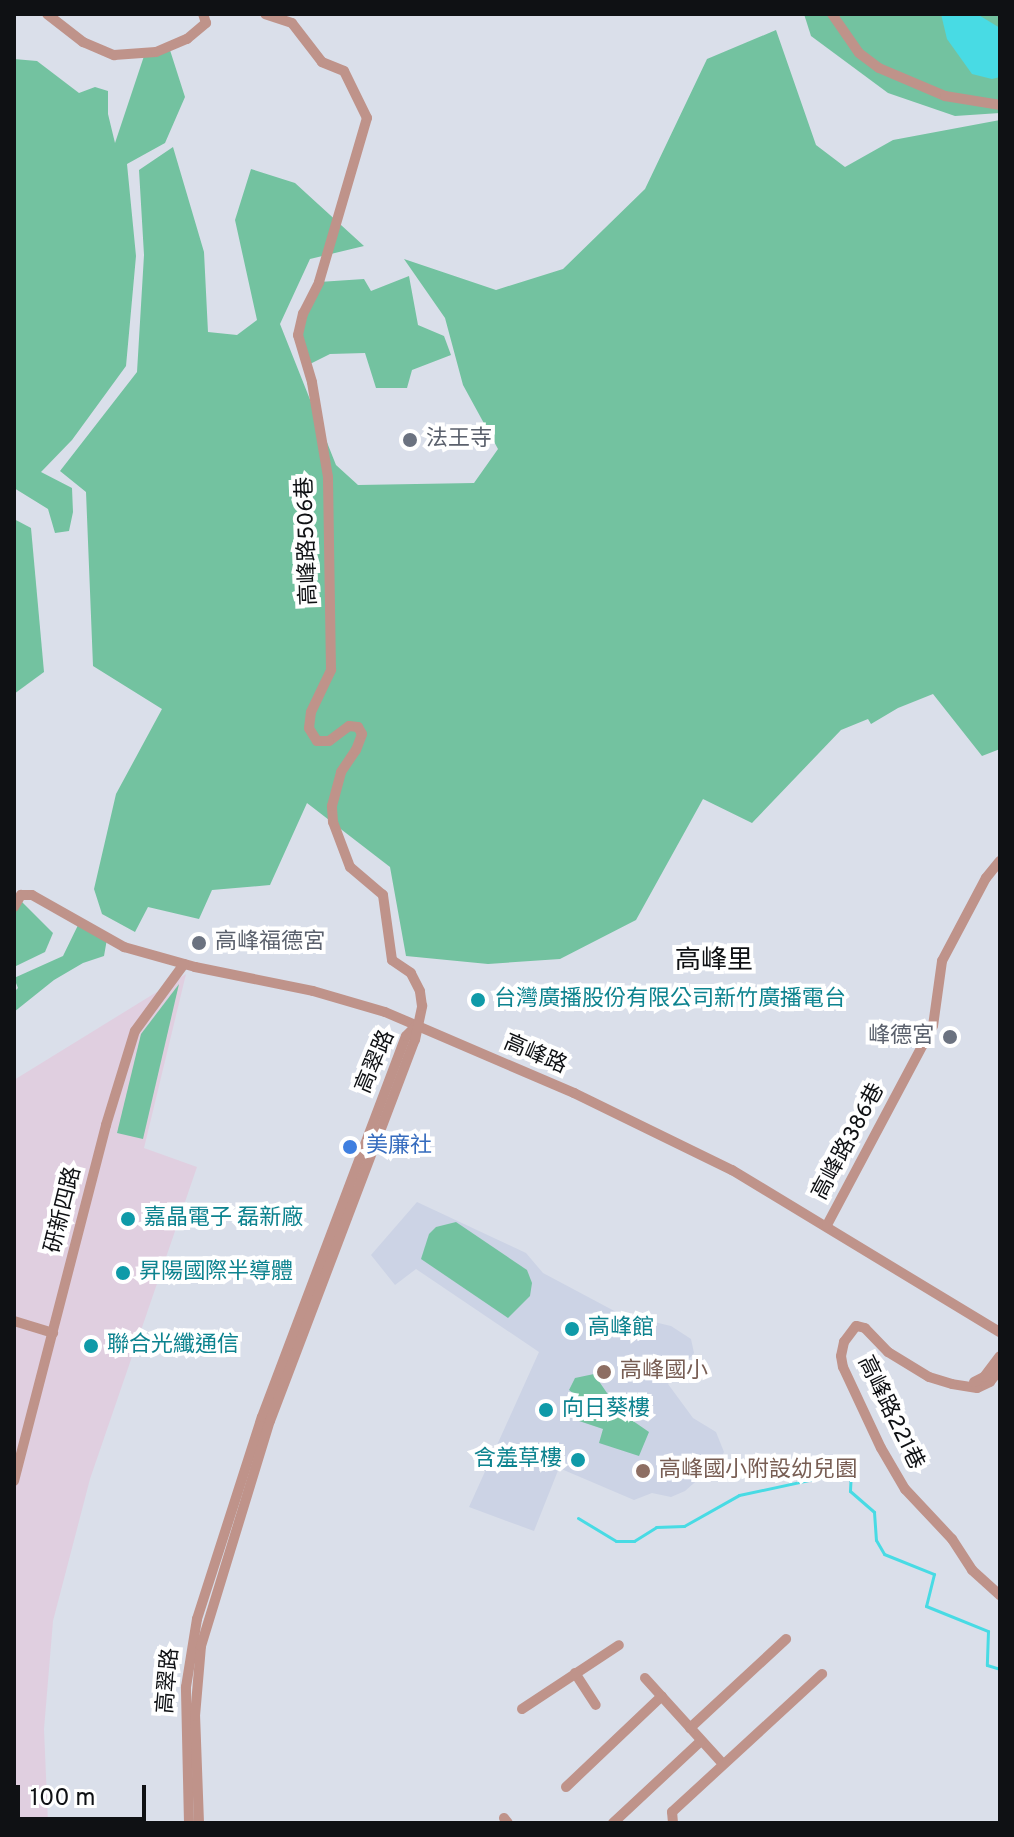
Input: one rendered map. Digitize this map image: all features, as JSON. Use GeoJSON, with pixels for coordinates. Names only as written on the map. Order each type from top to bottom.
{"type":"FeatureCollection","features":[{"type":"Feature","properties":{"kind":"street"},"geometry":{"type":"LineString","coordinates":[[47,14],[83,42],[114,55],[156,52],[187,39],[206,23],[203,14]]}},
{"type":"Feature","properties":{"kind":"street","name":"高峰路506巷"},"geometry":{"type":"LineString","coordinates":[[265,14],[292,23],[322,62],[344,71],[367,118],[319,282],[303,314],[298,335],[312,382],[328,477],[331,670],[311,712],[309,728],[317,741],[329,741],[349,726],[358,727],[362,734],[356,750],[341,772],[332,806],[333,822],[350,867],[383,895],[392,960],[411,973],[420,991],[422,1006],[416,1026]]}},
{"type":"Feature","properties":{"kind":"street"},"geometry":{"type":"LineString","coordinates":[[832,14],[859,53],[879,68],[945,96],[1000,105]]}},
{"type":"Feature","properties":{"kind":"street","name":"高峰路386巷"},"geometry":{"type":"LineString","coordinates":[[827,1225],[933,1026],[942,961],[986,878],[1000,861]]}},
{"type":"Feature","properties":{"kind":"street","name":"高峰路"},"geometry":{"type":"LineString","coordinates":[[14,907],[21,895],[32,895],[64,910],[124,947],[184,964],[313,991],[416,1026],[732,1170],[1000,1332]]}},
{"type":"Feature","properties":{"kind":"street","name":"研新四路"},"geometry":{"type":"LineString","coordinates":[[14,1481],[106,1125],[135,1031],[184,964]]}},
{"type":"Feature","properties":{"kind":"street","name":"高翠路"},"geometry":{"type":"LineString","coordinates":[[189,1823],[186,1687],[197,1619],[262,1417],[406,1036],[416,1026]]}},
{"type":"Feature","properties":{"kind":"street","name":"高翠路"},"geometry":{"type":"LineString","coordinates":[[199,1823],[195,1716],[201,1646],[270,1421],[415,1040],[416,1026]]}},
{"type":"Feature","properties":{"kind":"street"},"geometry":{"type":"LineString","coordinates":[[14,1321],[53,1333]]}},
{"type":"Feature","properties":{"kind":"street","name":"高峰路221巷"},"geometry":{"type":"LineString","coordinates":[[952,1384],[929,1377],[888,1352],[865,1328],[856,1326],[849,1333],[841,1356],[843,1367],[905,1489],[952,1539],[972,1570],[1000,1595]]}},
{"type":"Feature","properties":{"kind":"street"},"geometry":{"type":"LineString","coordinates":[[952,1384],[984,1377],[1000,1356]]}},
{"type":"Feature","properties":{"kind":"street"},"geometry":{"type":"LineString","coordinates":[[952,1384],[977,1388],[990,1382],[1000,1369]]}},
{"type":"Feature","properties":{"kind":"street"},"geometry":{"type":"LineString","coordinates":[[690,1728],[786,1639]]}},
{"type":"Feature","properties":{"kind":"street"},"geometry":{"type":"LineString","coordinates":[[522,1709],[619,1645]]}},
{"type":"Feature","properties":{"kind":"street"},"geometry":{"type":"LineString","coordinates":[[575,1673],[596,1705]]}},
{"type":"Feature","properties":{"kind":"street"},"geometry":{"type":"LineString","coordinates":[[673,1823],[672,1812],[822,1674]]}},
{"type":"Feature","properties":{"kind":"street"},"geometry":{"type":"LineString","coordinates":[[645,1678],[723,1764]]}},
{"type":"Feature","properties":{"kind":"street"},"geometry":{"type":"LineString","coordinates":[[566,1787],[662,1696]]}},
{"type":"Feature","properties":{"kind":"street"},"geometry":{"type":"LineString","coordinates":[[613,1823],[701,1741]]}},
{"type":"Feature","properties":{"kind":"shaded area"},"geometry":{"type":"Polygon","coordinates":[[[186,974],[144,1148],[197,1167],[90,1479],[53,1621],[44,1729],[48,1823],[14,1823],[14,1080],[186,974]]]}},
{"type":"Feature","properties":{"kind":"shaded area","name":"高峰國小"},"geometry":{"type":"Polygon","coordinates":[[[417,1202],[526,1253],[543,1273],[620,1314],[671,1326],[691,1339],[694,1353],[668,1384],[693,1418],[716,1432],[724,1452],[720,1460],[685,1491],[671,1497],[652,1493],[634,1500],[559,1468],[534,1531],[469,1507],[539,1352],[416,1269],[395,1285],[371,1255],[417,1202]]]}},
{"type":"Feature","properties":{"kind":"green space"},"geometry":{"type":"Polygon","coordinates":[[[804,14],[1000,14],[1000,113],[955,116],[888,93],[811,36],[804,14]]]}},
{"type":"Feature","properties":{"kind":"green space"},"geometry":{"type":"Polygon","coordinates":[[[776,30],[816,145],[845,167],[893,140],[1000,120],[1000,749],[982,756],[933,694],[898,708],[871,724],[868,719],[841,730],[752,823],[703,799],[636,920],[560,959],[488,964],[406,956],[390,867],[307,803],[270,885],[212,890],[199,919],[148,907],[135,932],[102,914],[94,889],[116,794],[162,709],[93,666],[86,492],[60,471],[137,372],[144,255],[139,170],[173,147],[204,252],[208,332],[237,335],[257,320],[235,220],[251,169],[295,183],[364,246],[310,259],[280,324],[336,465],[358,485],[474,483],[498,449],[463,385],[445,318],[404,259],[496,290],[563,269],[645,189],[707,59],[776,30]]]}},
{"type":"Feature","properties":{"kind":"green space"},"geometry":{"type":"Polygon","coordinates":[[[169,47],[185,97],[165,143],[127,164],[136,256],[126,366],[72,440],[41,472],[72,488],[73,512],[69,531],[55,533],[48,509],[14,488],[14,59],[37,61],[79,93],[95,87],[108,91],[108,114],[115,143],[145,53],[169,47]]]}},
{"type":"Feature","properties":{"kind":"green space"},"geometry":{"type":"Polygon","coordinates":[[[409,276],[418,325],[444,336],[451,355],[412,370],[407,388],[376,388],[365,353],[330,354],[308,365],[298,335],[319,282],[364,279],[371,291],[409,276]]]}},
{"type":"Feature","properties":{"kind":"green space"},"geometry":{"type":"Polygon","coordinates":[[[14,519],[31,528],[44,672],[14,694],[14,519]]]}},
{"type":"Feature","properties":{"kind":"green space"},"geometry":{"type":"Polygon","coordinates":[[[14,894],[53,933],[45,952],[14,967],[14,894]]]}},
{"type":"Feature","properties":{"kind":"green space"},"geometry":{"type":"Polygon","coordinates":[[[80,921],[107,939],[104,956],[83,963],[54,980],[14,1012],[14,992],[18,988],[14,978],[63,956],[80,921]]]}},
{"type":"Feature","properties":{"kind":"green space"},"geometry":{"type":"Polygon","coordinates":[[[179,984],[143,1139],[117,1133],[141,1034],[179,984]]]}},
{"type":"Feature","properties":{"kind":"green space"},"geometry":{"type":"Polygon","coordinates":[[[456,1222],[527,1270],[532,1283],[530,1296],[508,1318],[421,1259],[429,1234],[436,1227],[456,1222]]]}},
{"type":"Feature","properties":{"kind":"green space"},"geometry":{"type":"Polygon","coordinates":[[[594,1374],[620,1412],[649,1432],[639,1456],[599,1443],[603,1429],[579,1421],[587,1411],[583,1401],[569,1390],[575,1378],[594,1374]]]}},
{"type":"Feature","properties":{"kind":"water"},"geometry":{"type":"Polygon","coordinates":[[[941,14],[977,14],[1000,28],[1000,77],[992,79],[972,74],[947,39],[941,14]]]}},
{"type":"Feature","properties":{"kind":"waterway"},"geometry":{"type":"LineString","coordinates":[[578,1518],[616,1541],[634,1541],[656,1527],[684,1526],[739,1495],[851,1471],[850,1491],[874,1512],[876,1540],[884,1554],[934,1574],[926,1606],[988,1631],[987,1665],[1000,1669]]}},
{"type":"Feature","properties":{"kind":"place","name":"法王寺"},"geometry":{"type":"Point","coordinates":[410,440]}},
{"type":"Feature","properties":{"kind":"place","name":"高峰福德宮"},"geometry":{"type":"Point","coordinates":[199,943]}},
{"type":"Feature","properties":{"kind":"place","name":"台灣廣播股份有限公司新竹廣播電台"},"geometry":{"type":"Point","coordinates":[478,1000]}},
{"type":"Feature","properties":{"kind":"place","name":"峰德宮"},"geometry":{"type":"Point","coordinates":[950,1037]}},
{"type":"Feature","properties":{"kind":"place","name":"美廉社"},"geometry":{"type":"Point","coordinates":[350,1147]}},
{"type":"Feature","properties":{"kind":"place","name":"嘉晶電子 磊新廠"},"geometry":{"type":"Point","coordinates":[128,1219]}},
{"type":"Feature","properties":{"kind":"place","name":"昇陽國際半導體"},"geometry":{"type":"Point","coordinates":[123,1273]}},
{"type":"Feature","properties":{"kind":"place","name":"高峰館"},"geometry":{"type":"Point","coordinates":[572,1329]}},
{"type":"Feature","properties":{"kind":"place","name":"聯合光纖通信"},"geometry":{"type":"Point","coordinates":[91,1346]}},
{"type":"Feature","properties":{"kind":"place","name":"高峰國小"},"geometry":{"type":"Point","coordinates":[604,1372]}},
{"type":"Feature","properties":{"kind":"place","name":"向日葵樓"},"geometry":{"type":"Point","coordinates":[546,1410]}},
{"type":"Feature","properties":{"kind":"place","name":"含羞草樓"},"geometry":{"type":"Point","coordinates":[578,1460]}},
{"type":"Feature","properties":{"kind":"place","name":"高峰國小附設幼兒園"},"geometry":{"type":"Point","coordinates":[643,1471]}},
{"type":"Feature","properties":{"kind":"district","name":"高峰里"},"geometry":{"type":"Point","coordinates":[714,962]}}]}
